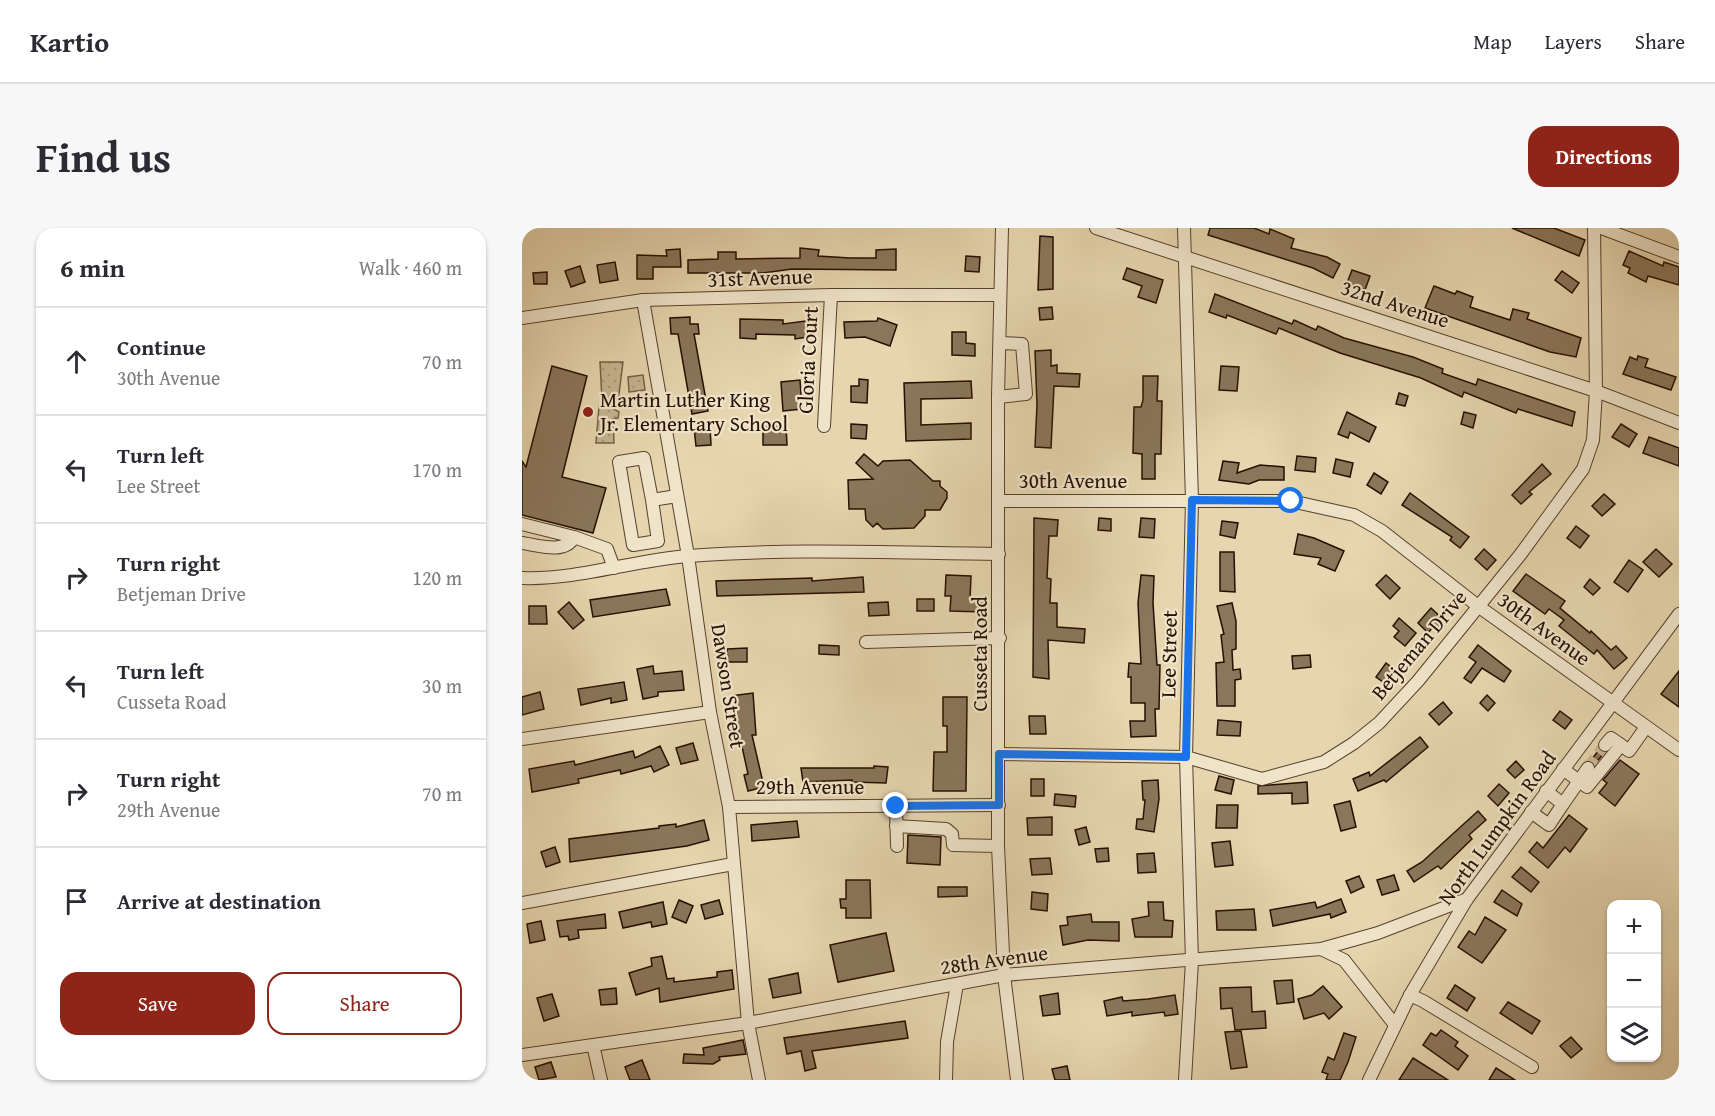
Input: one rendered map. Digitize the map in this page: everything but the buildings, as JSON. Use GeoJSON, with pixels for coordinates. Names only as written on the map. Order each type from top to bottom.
{"type":"FeatureCollection","features":[{"type":"Feature","properties":{"kind":"street","name":"Cusseta Road"},"geometry":{"type":"LineString","coordinates":[[1002,228],[998,397],[1000,501],[998,846],[1004,975],[1017,1080]]}},
{"type":"Feature","properties":{"kind":"street","name":"32nd Avenue"},"geometry":{"type":"LineString","coordinates":[[1096,228],[1596,391],[1679,423]]}},
{"type":"Feature","properties":{"kind":"street","name":"Lee Street"},"geometry":{"type":"LineString","coordinates":[[1184,228],[1192,500],[1186,757],[1191,961],[1185,1080]]}},
{"type":"Feature","properties":{"kind":"street","name":"Betjeman Drive"},"geometry":{"type":"LineString","coordinates":[[999,754],[1186,757],[1262,778],[1324,762],[1354,743],[1379,723],[1418,681],[1520,555],[1582,469],[1593,440],[1596,391],[1594,228]]}},
{"type":"Feature","properties":{"kind":"street"},"geometry":{"type":"LineString","coordinates":[[1600,228],[1679,257]]}},
{"type":"Feature","properties":{"kind":"street","name":"31st Avenue"},"geometry":{"type":"LineString","coordinates":[[522,318],[643,300],[831,295],[1000,295]]}},
{"type":"Feature","properties":{"kind":"street","name":"Gloria Court"},"geometry":{"type":"LineString","coordinates":[[824,426],[831,295]]}},
{"type":"Feature","properties":{"kind":"street","name":"Dawson Street"},"geometry":{"type":"LineString","coordinates":[[643,300],[688,556],[710,712],[729,807],[748,1023],[759,1080]]}},
{"type":"Feature","properties":{"kind":"street"},"geometry":{"type":"LineString","coordinates":[[998,397],[1026,394],[1022,344],[1000,343]]}},
{"type":"Feature","properties":{"kind":"street"},"geometry":{"type":"LineString","coordinates":[[644,458],[652,500],[658,541],[633,545],[619,462],[644,458]]}},
{"type":"Feature","properties":{"kind":"street"},"geometry":{"type":"LineString","coordinates":[[652,500],[677,496]]}},
{"type":"Feature","properties":{"kind":"street","name":"30th Avenue"},"geometry":{"type":"LineString","coordinates":[[1000,501],[1291,501],[1354,515],[1382,531],[1478,606],[1679,750]]}},
{"type":"Feature","properties":{"kind":"street"},"geometry":{"type":"LineString","coordinates":[[522,524],[574,537],[607,549],[614,568]]}},
{"type":"Feature","properties":{"kind":"street"},"geometry":{"type":"LineString","coordinates":[[522,543],[550,548],[564,547],[571,543],[574,537]]}},
{"type":"Feature","properties":{"kind":"street"},"geometry":{"type":"LineString","coordinates":[[522,578],[566,576],[688,556],[808,553],[999,554]]}},
{"type":"Feature","properties":{"kind":"street","name":"North Lumpkin Road"},"geometry":{"type":"LineString","coordinates":[[1369,1080],[1410,995],[1467,899],[1679,614]]}},
{"type":"Feature","properties":{"kind":"street"},"geometry":{"type":"LineString","coordinates":[[866,642],[1000,638]]}},
{"type":"Feature","properties":{"kind":"street"},"geometry":{"type":"LineString","coordinates":[[522,739],[710,712]]}},
{"type":"Feature","properties":{"kind":"street"},"geometry":{"type":"LineString","coordinates":[[1594,726],[1612,743],[1629,751],[1646,727]]}},
{"type":"Feature","properties":{"kind":"street"},"geometry":{"type":"LineString","coordinates":[[1563,769],[1587,787],[1612,743]]}},
{"type":"Feature","properties":{"kind":"street"},"geometry":{"type":"LineString","coordinates":[[1531,813],[1549,825],[1588,768]]}},
{"type":"Feature","properties":{"kind":"street"},"geometry":{"type":"LineString","coordinates":[[1546,791],[1563,804]]}},
{"type":"Feature","properties":{"kind":"street","name":"29th Avenue"},"geometry":{"type":"LineString","coordinates":[[729,807],[999,805]]}},
{"type":"Feature","properties":{"kind":"street"},"geometry":{"type":"LineString","coordinates":[[896,806],[897,846]]}},
{"type":"Feature","properties":{"kind":"street"},"geometry":{"type":"LineString","coordinates":[[896,826],[946,828],[952,834],[953,845],[998,846]]}},
{"type":"Feature","properties":{"kind":"street"},"geometry":{"type":"LineString","coordinates":[[522,903],[733,864]]}},
{"type":"Feature","properties":{"kind":"street","name":"28th Avenue"},"geometry":{"type":"LineString","coordinates":[[522,1056],[748,1023],[1004,975],[1321,949],[1378,933],[1467,899]]}},
{"type":"Feature","properties":{"kind":"street"},"geometry":{"type":"LineString","coordinates":[[1321,949],[1344,960],[1395,1025]]}},
{"type":"Feature","properties":{"kind":"street"},"geometry":{"type":"LineString","coordinates":[[946,1080],[947,1042],[957,984]]}},
{"type":"Feature","properties":{"kind":"street"},"geometry":{"type":"LineString","coordinates":[[1410,995],[1424,1001],[1532,1067]]}},
{"type":"Feature","properties":{"kind":"street"},"geometry":{"type":"LineString","coordinates":[[593,1045],[601,1080]]}},
{"type":"Feature","properties":{"kind":"shaded area"},"geometry":{"type":"Polygon","coordinates":[[[600,362],[623,362],[618,402],[602,400],[600,362]]]}},
{"type":"Feature","properties":{"kind":"shaded area"},"geometry":{"type":"Polygon","coordinates":[[[643,375],[645,390],[629,392],[628,377],[643,375]]]}},
{"type":"Feature","properties":{"kind":"shaded area"},"geometry":{"type":"Polygon","coordinates":[[[599,406],[610,407],[619,412],[618,418],[613,419],[614,443],[596,443],[599,406]]]}},
{"type":"Feature","properties":{"kind":"tunnel"},"geometry":{"type":"LineString","coordinates":[[1588,768],[1605,745]]}},
{"type":"Feature","properties":{"kind":"place","name":"Martin Luther King Jr. Elementary School"},"geometry":{"type":"Point","coordinates":[588,412]}},
{"type":"Feature","properties":{"kind":"route"},"geometry":{"type":"LineString","coordinates":[[896,806],[999,805],[999,754],[1186,757],[1192,500],[1291,501]]}}]}
